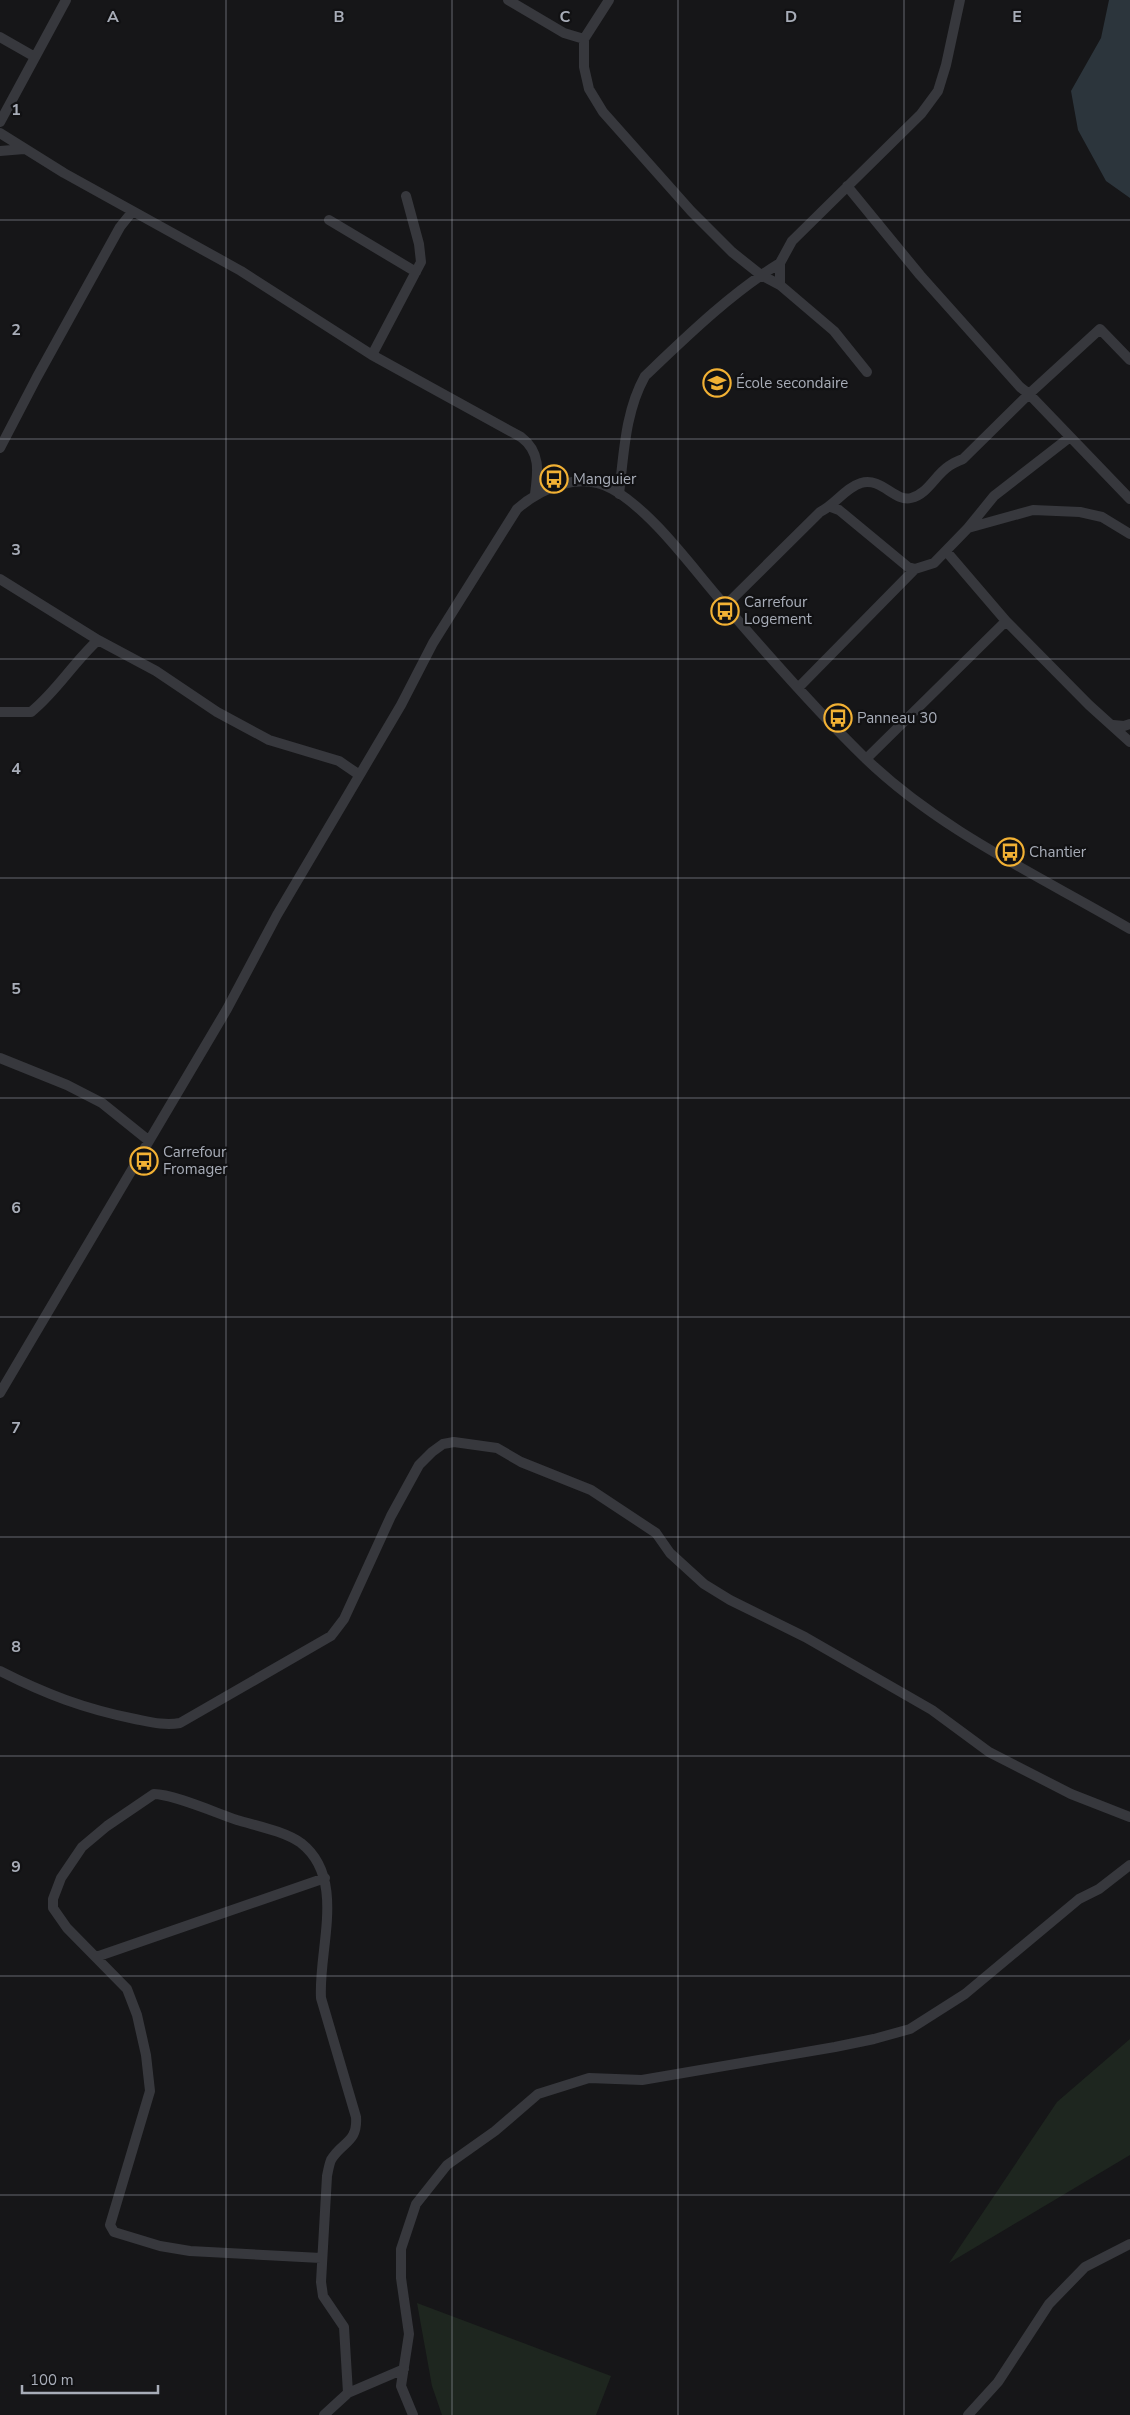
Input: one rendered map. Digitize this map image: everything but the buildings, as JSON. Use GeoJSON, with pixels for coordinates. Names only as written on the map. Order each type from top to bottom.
{"type":"FeatureCollection","features":[{"type":"Feature","properties":{"kind":"street"},"geometry":{"type":"LineString","coordinates":[[0,122],[66,0]]}},
{"type":"Feature","properties":{"kind":"street"},"geometry":{"type":"LineString","coordinates":[[508,0],[564,32],[584,39]]}},
{"type":"Feature","properties":{"kind":"street"},"geometry":{"type":"LineString","coordinates":[[609,0],[584,39],[584,66],[590,88],[602,112],[691,211],[732,252],[761,275],[780,285],[834,331],[867,372]]}},
{"type":"Feature","properties":{"kind":"street"},"geometry":{"type":"LineString","coordinates":[[780,285],[780,263],[792,241],[921,114],[938,91],[946,65],[960,0]]}},
{"type":"Feature","properties":{"kind":"street"},"geometry":{"type":"LineString","coordinates":[[0,37],[35,57]]}},
{"type":"Feature","properties":{"kind":"street"},"geometry":{"type":"LineString","coordinates":[[0,134],[132,212],[241,271],[372,355],[522,437],[532,445],[538,469],[535,494]]}},
{"type":"Feature","properties":{"kind":"street"},"geometry":{"type":"LineString","coordinates":[[0,151],[24,148]]}},
{"type":"Feature","properties":{"kind":"street"},"geometry":{"type":"LineString","coordinates":[[847,186],[920,275],[1020,387],[1029,394],[1130,499]]}},
{"type":"Feature","properties":{"kind":"street"},"geometry":{"type":"LineString","coordinates":[[372,355],[420,262],[420,244],[406,196]]}},
{"type":"Feature","properties":{"kind":"street"},"geometry":{"type":"LineString","coordinates":[[0,448],[120,227],[132,212]]}},
{"type":"Feature","properties":{"kind":"street"},"geometry":{"type":"LineString","coordinates":[[329,220],[416,272]]}},
{"type":"Feature","properties":{"kind":"street"},"geometry":{"type":"LineString","coordinates":[[619,494],[628,419],[636,392],[645,376],[761,275],[780,263]]}},
{"type":"Feature","properties":{"kind":"street"},"geometry":{"type":"LineString","coordinates":[[725,606],[820,512],[831,507],[855,486],[874,482],[902,498],[910,499],[920,494],[949,466],[963,459],[1029,394],[1100,329],[1130,360]]}},
{"type":"Feature","properties":{"kind":"street"},"geometry":{"type":"LineString","coordinates":[[798,688],[915,569],[934,563],[968,528],[994,496],[1070,437]]}},
{"type":"Feature","properties":{"kind":"street"},"geometry":{"type":"LineString","coordinates":[[0,1393],[148,1140],[227,1010],[277,915],[358,774],[401,705],[433,643],[487,559],[516,509],[535,494],[558,484],[599,484],[619,494],[657,527],[798,688],[866,759],[914,800],[975,841],[1130,929]]}},
{"type":"Feature","properties":{"kind":"street"},"geometry":{"type":"LineString","coordinates":[[831,507],[839,510],[908,567],[915,569]]}},
{"type":"Feature","properties":{"kind":"street"},"geometry":{"type":"LineString","coordinates":[[968,528],[1033,510],[1055,510],[1080,512],[1102,517],[1130,534]]}},
{"type":"Feature","properties":{"kind":"street"},"geometry":{"type":"LineString","coordinates":[[946,551],[1006,621],[1089,705],[1114,725],[1130,742]]}},
{"type":"Feature","properties":{"kind":"street"},"geometry":{"type":"LineString","coordinates":[[0,578],[98,640],[156,671],[218,712],[269,740],[339,761],[358,774]]}},
{"type":"Feature","properties":{"kind":"street"},"geometry":{"type":"LineString","coordinates":[[866,759],[1006,621]]}},
{"type":"Feature","properties":{"kind":"street"},"geometry":{"type":"LineString","coordinates":[[0,712],[31,712],[56,690],[74,665],[98,640]]}},
{"type":"Feature","properties":{"kind":"street"},"geometry":{"type":"LineString","coordinates":[[1114,725],[1124,726],[1130,724]]}},
{"type":"Feature","properties":{"kind":"street"},"geometry":{"type":"LineString","coordinates":[[0,1058],[67,1085],[102,1104],[148,1140]]}},
{"type":"Feature","properties":{"kind":"street"},"geometry":{"type":"LineString","coordinates":[[0,1671],[49,1696],[107,1714],[168,1725],[180,1723],[330,1636],[344,1619],[391,1516],[419,1465],[432,1452],[444,1444],[454,1442],[474,1443],[497,1448],[521,1462],[591,1490],[656,1533],[670,1553],[697,1578],[730,1600],[805,1637],[924,1706],[998,1758],[1072,1794],[1130,1817]]}},
{"type":"Feature","properties":{"kind":"street"},"geometry":{"type":"LineString","coordinates":[[321,2258],[190,2251],[160,2246],[114,2232],[110,2225],[147,2104],[150,2091],[149,2077],[137,2015],[127,1989],[68,1928],[53,1908],[53,1899],[61,1878],[82,1847],[154,1794],[279,1833],[301,1844],[325,1878],[328,1897],[320,1981],[321,1998],[356,2117],[357,2127],[354,2136],[331,2160],[326,2176],[321,2258],[323,2296],[344,2327],[348,2393]]}},
{"type":"Feature","properties":{"kind":"street"},"geometry":{"type":"LineString","coordinates":[[413,2415],[401,2386],[409,2334],[400,2278],[401,2249],[416,2204],[447,2165],[495,2131],[538,2094],[589,2078],[642,2080],[835,2047],[910,2029],[965,1994],[1079,1899],[1099,1889],[1130,1865]]}},
{"type":"Feature","properties":{"kind":"street"},"geometry":{"type":"LineString","coordinates":[[96,1957],[325,1878]]}},
{"type":"Feature","properties":{"kind":"street"},"geometry":{"type":"LineString","coordinates":[[968,2415],[998,2382],[1049,2304],[1085,2267],[1130,2244]]}},
{"type":"Feature","properties":{"kind":"street"},"geometry":{"type":"LineString","coordinates":[[324,2415],[348,2393],[404,2369]]}},
{"type":"Feature","properties":{"kind":"shaded area"},"geometry":{"type":"Polygon","coordinates":[[[1109,0],[1130,0],[1130,198],[1106,181],[1078,130],[1071,91],[1101,38],[1109,0]]]}},
{"type":"Feature","properties":{"kind":"shaded area"},"geometry":{"type":"Polygon","coordinates":[[[1130,2039],[1130,2155],[949,2263],[1057,2102],[1130,2039]]]}},
{"type":"Feature","properties":{"kind":"shaded area"},"geometry":{"type":"Polygon","coordinates":[[[417,2303],[611,2376],[596,2415],[442,2415],[432,2386],[417,2303]]]}},
{"type":"Feature","properties":{"kind":"place","name":"École secondaire"},"geometry":{"type":"Point","coordinates":[717,383]}},
{"type":"Feature","properties":{"kind":"place","name":"Manguier"},"geometry":{"type":"Point","coordinates":[554,479]}},
{"type":"Feature","properties":{"kind":"place","name":"Carrefour Logement"},"geometry":{"type":"Point","coordinates":[725,611]}},
{"type":"Feature","properties":{"kind":"place","name":"Panneau 30"},"geometry":{"type":"Point","coordinates":[838,718]}},
{"type":"Feature","properties":{"kind":"place","name":"Chantier"},"geometry":{"type":"Point","coordinates":[1010,852]}},
{"type":"Feature","properties":{"kind":"place","name":"Carrefour Fromager"},"geometry":{"type":"Point","coordinates":[144,1161]}}]}
